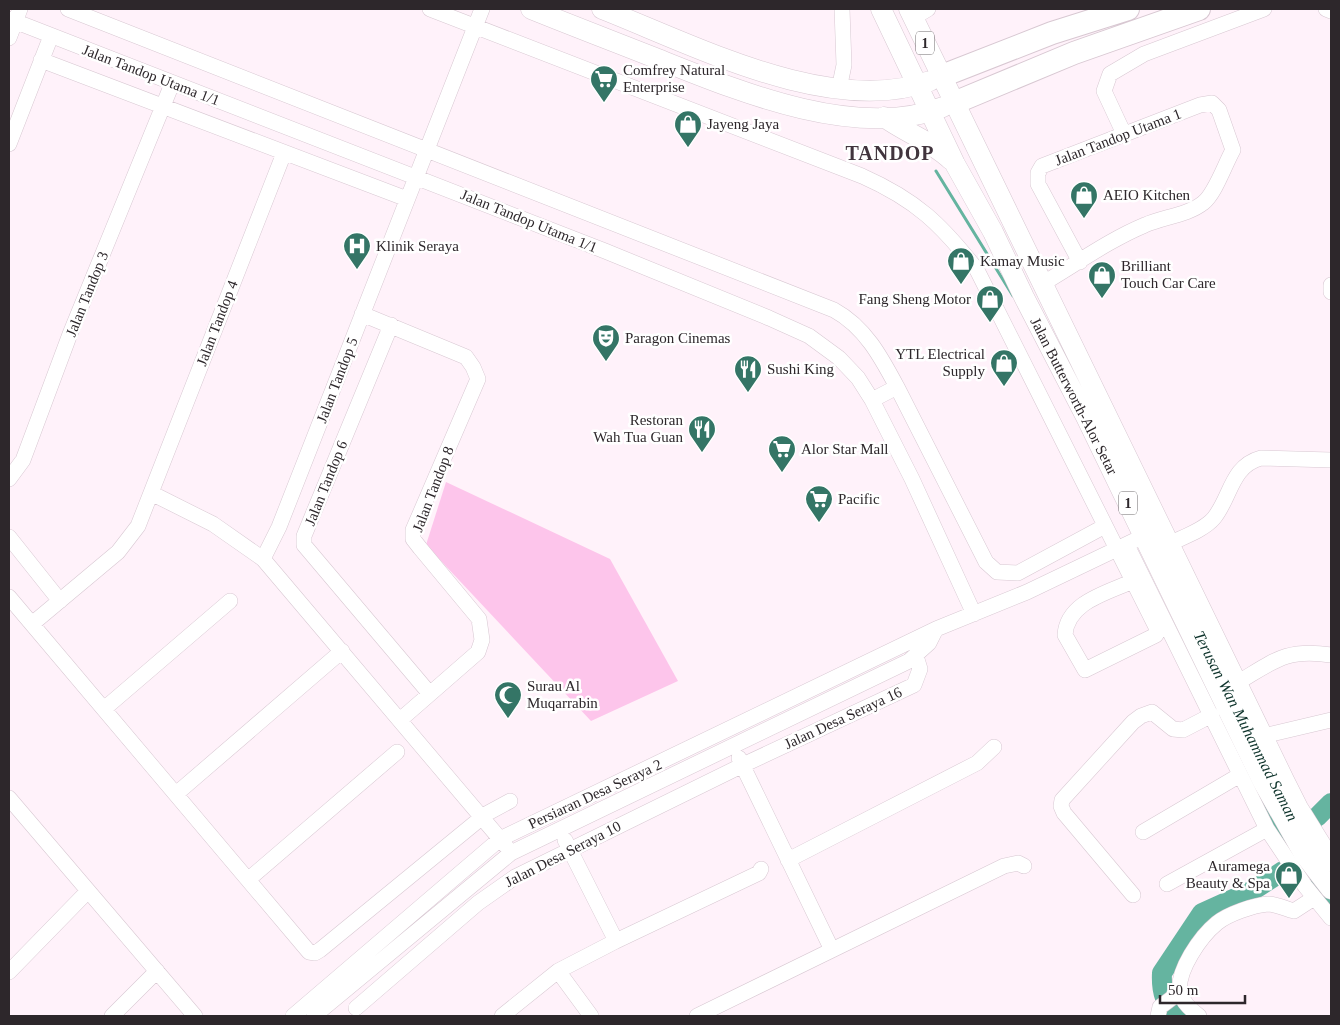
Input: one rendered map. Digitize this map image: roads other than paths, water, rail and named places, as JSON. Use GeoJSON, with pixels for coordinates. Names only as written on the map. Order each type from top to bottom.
{"type":"FeatureCollection","features":[{"type":"Feature","properties":{"kind":"highway"},"geometry":{"type":"LineString","coordinates":[[942,76],[1052,33],[1128,9]]}},
{"type":"Feature","properties":{"kind":"highway"},"geometry":{"type":"LineString","coordinates":[[954,103],[1074,52],[1199,9]]}},
{"type":"Feature","properties":{"kind":"main road"},"geometry":{"type":"LineString","coordinates":[[531,9],[709,80],[782,104],[836,115],[884,117],[919,115],[954,103]]}},
{"type":"Feature","properties":{"kind":"main road"},"geometry":{"type":"LineString","coordinates":[[602,9],[757,70],[798,82],[839,89],[871,90],[919,85],[942,76]]}},
{"type":"Feature","properties":{"kind":"main road","name":"1"},"geometry":{"type":"LineString","coordinates":[[881,9],[919,85]]}},
{"type":"Feature","properties":{"kind":"main road","name":"1"},"geometry":{"type":"LineString","coordinates":[[917,12],[942,76]]}},
{"type":"Feature","properties":{"kind":"main road"},"geometry":{"type":"LineString","coordinates":[[871,90],[889,81],[896,74],[900,47]]}},
{"type":"Feature","properties":{"kind":"main road","name":"Jalan Butterworth-Alor Setar"},"geometry":{"type":"LineString","coordinates":[[942,76],[1298,808],[1331,861]]}},
{"type":"Feature","properties":{"kind":"main road","name":"Jalan Butterworth-Alor Setar"},"geometry":{"type":"LineString","coordinates":[[919,85],[955,164],[993,232],[1130,544],[1304,854],[1323,894]]}},
{"type":"Feature","properties":{"kind":"main road"},"geometry":{"type":"LineString","coordinates":[[884,117],[900,130],[930,143],[955,164]]}},
{"type":"Feature","properties":{"kind":"street"},"geometry":{"type":"LineString","coordinates":[[68,9],[834,310],[844,316],[875,346],[898,387],[986,562],[997,572],[1018,572],[1106,526]]}},
{"type":"Feature","properties":{"kind":"street"},"geometry":{"type":"LineString","coordinates":[[430,9],[862,176],[890,188],[915,204],[938,223],[977,270],[1106,526],[1130,544],[1156,613],[1158,631],[1156,635],[1085,670],[1068,640],[1066,629],[1074,610],[1133,581]]}},
{"type":"Feature","properties":{"kind":"street","name":"Jalan Tandop 5"},"geometry":{"type":"LineString","coordinates":[[263,559],[279,526],[482,9]]}},
{"type":"Feature","properties":{"kind":"street"},"geometry":{"type":"LineString","coordinates":[[839,89],[844,65],[842,9]]}},
{"type":"Feature","properties":{"kind":"street"},"geometry":{"type":"LineString","coordinates":[[1124,134],[1104,92],[1110,74],[1144,54],[1264,9]]}},
{"type":"Feature","properties":{"kind":"street"},"geometry":{"type":"LineString","coordinates":[[1326,9],[1331,11]]}},
{"type":"Feature","properties":{"kind":"street"},"geometry":{"type":"LineString","coordinates":[[9,38],[15,17]]}},
{"type":"Feature","properties":{"kind":"street","name":"Jalan Tandop Utama 1/1"},"geometry":{"type":"LineString","coordinates":[[15,17],[51,36],[416,176],[809,336],[839,358],[858,378],[872,400],[941,541],[974,614]]}},
{"type":"Feature","properties":{"kind":"street"},"geometry":{"type":"LineString","coordinates":[[9,144],[51,36]]}},
{"type":"Feature","properties":{"kind":"street"},"geometry":{"type":"LineString","coordinates":[[41,60],[407,199]]}},
{"type":"Feature","properties":{"kind":"street","name":"Jalan Tandop 3"},"geometry":{"type":"LineString","coordinates":[[9,480],[24,460],[70,334],[172,84]]}},
{"type":"Feature","properties":{"kind":"street","name":"Jalan Tandop Utama 1"},"geometry":{"type":"LineString","coordinates":[[1212,103],[1220,110],[1232,150],[1209,198],[1194,208],[1132,230],[1080,262],[1038,184],[1038,172],[1042,166],[1124,134],[1200,105],[1212,103]]}},
{"type":"Feature","properties":{"kind":"street","name":"Jalan Tandop 4"},"geometry":{"type":"LineString","coordinates":[[32,624],[130,539],[138,526],[284,153]]}},
{"type":"Feature","properties":{"kind":"street"},"geometry":{"type":"LineString","coordinates":[[1042,284],[1080,262]]}},
{"type":"Feature","properties":{"kind":"street"},"geometry":{"type":"LineString","coordinates":[[1331,285],[1331,292]]}},
{"type":"Feature","properties":{"kind":"street"},"geometry":{"type":"LineString","coordinates":[[362,314],[391,325]]}},
{"type":"Feature","properties":{"kind":"street","name":"Jalan Tandop 6"},"geometry":{"type":"LineString","coordinates":[[391,325],[304,536],[307,550],[430,694]]}},
{"type":"Feature","properties":{"kind":"street","name":"Jalan Tandop 8"},"geometry":{"type":"LineString","coordinates":[[391,325],[466,357],[478,379],[413,530],[414,539],[420,548],[479,619],[482,640],[478,652],[430,694]]}},
{"type":"Feature","properties":{"kind":"street"},"geometry":{"type":"LineString","coordinates":[[872,400],[898,387]]}},
{"type":"Feature","properties":{"kind":"street"},"geometry":{"type":"LineString","coordinates":[[1169,544],[1213,518],[1239,471],[1253,460],[1261,458],[1331,460]]}},
{"type":"Feature","properties":{"kind":"street"},"geometry":{"type":"LineString","coordinates":[[151,493],[213,524],[263,559],[511,852]]}},
{"type":"Feature","properties":{"kind":"street"},"geometry":{"type":"LineString","coordinates":[[279,526],[304,536]]}},
{"type":"Feature","properties":{"kind":"street"},"geometry":{"type":"LineString","coordinates":[[9,537],[60,601]]}},
{"type":"Feature","properties":{"kind":"street"},"geometry":{"type":"LineString","coordinates":[[1130,544],[1133,581],[1156,613],[1212,715],[1267,828],[1323,894],[1331,918]]}},
{"type":"Feature","properties":{"kind":"street"},"geometry":{"type":"LineString","coordinates":[[932,636],[974,614],[1027,592],[1130,544]]}},
{"type":"Feature","properties":{"kind":"street"},"geometry":{"type":"LineString","coordinates":[[1018,572],[1027,592]]}},
{"type":"Feature","properties":{"kind":"street"},"geometry":{"type":"LineString","coordinates":[[9,596],[310,952],[315,953],[482,817],[510,801]]}},
{"type":"Feature","properties":{"kind":"street"},"geometry":{"type":"LineString","coordinates":[[104,709],[230,601]]}},
{"type":"Feature","properties":{"kind":"street","name":"Persiaran Desa Seraya 2"},"geometry":{"type":"LineString","coordinates":[[314,1016],[511,852],[734,746],[916,656],[932,636]]}},
{"type":"Feature","properties":{"kind":"street","name":"Persiaran Desa Seraya 2"},"geometry":{"type":"LineString","coordinates":[[293,1016],[500,839],[932,636]]}},
{"type":"Feature","properties":{"kind":"street"},"geometry":{"type":"LineString","coordinates":[[176,794],[342,651]]}},
{"type":"Feature","properties":{"kind":"street"},"geometry":{"type":"LineString","coordinates":[[1237,683],[1290,654],[1306,651],[1331,655]]}},
{"type":"Feature","properties":{"kind":"street","name":"Jalan Desa Seraya 16"},"geometry":{"type":"LineString","coordinates":[[743,765],[914,685],[920,670],[916,656]]}},
{"type":"Feature","properties":{"kind":"street"},"geometry":{"type":"LineString","coordinates":[[400,720],[430,694]]}},
{"type":"Feature","properties":{"kind":"street"},"geometry":{"type":"LineString","coordinates":[[1133,895],[1064,813],[1061,806],[1062,800],[1132,722],[1141,716],[1152,712],[1173,729],[1183,730],[1212,715]]}},
{"type":"Feature","properties":{"kind":"street"},"geometry":{"type":"LineString","coordinates":[[1263,736],[1331,720]]}},
{"type":"Feature","properties":{"kind":"street"},"geometry":{"type":"LineString","coordinates":[[727,731],[832,950]]}},
{"type":"Feature","properties":{"kind":"street"},"geometry":{"type":"LineString","coordinates":[[788,860],[977,764],[994,747]]}},
{"type":"Feature","properties":{"kind":"street"},"geometry":{"type":"LineString","coordinates":[[249,879],[397,752]]}},
{"type":"Feature","properties":{"kind":"street","name":"Jalan Desa Seraya 10"},"geometry":{"type":"LineString","coordinates":[[360,1012],[495,889],[569,849],[743,765]]}},
{"type":"Feature","properties":{"kind":"street"},"geometry":{"type":"LineString","coordinates":[[1143,832],[1240,775]]}},
{"type":"Feature","properties":{"kind":"street"},"geometry":{"type":"LineString","coordinates":[[9,798],[195,1016]]}},
{"type":"Feature","properties":{"kind":"street"},"geometry":{"type":"LineString","coordinates":[[1167,884],[1267,828]]}},
{"type":"Feature","properties":{"kind":"street"},"geometry":{"type":"LineString","coordinates":[[560,830],[616,941]]}},
{"type":"Feature","properties":{"kind":"street"},"geometry":{"type":"LineString","coordinates":[[697,1016],[1004,866],[1018,863],[1024,866]]}},
{"type":"Feature","properties":{"kind":"street"},"geometry":{"type":"LineString","coordinates":[[502,1016],[558,971],[616,941],[759,873],[761,869]]}},
{"type":"Feature","properties":{"kind":"street"},"geometry":{"type":"LineString","coordinates":[[11,964],[88,891]]}},
{"type":"Feature","properties":{"kind":"street"},"geometry":{"type":"LineString","coordinates":[[1159,1012],[1178,993],[1184,967],[1209,931],[1219,922],[1269,904],[1294,911],[1323,894]]}},
{"type":"Feature","properties":{"kind":"street"},"geometry":{"type":"LineString","coordinates":[[558,971],[591,1016]]}},
{"type":"Feature","properties":{"kind":"street"},"geometry":{"type":"LineString","coordinates":[[112,1016],[157,972]]}},
{"type":"Feature","properties":{"kind":"street"},"geometry":{"type":"LineString","coordinates":[[342,992],[360,1012]]}},
{"type":"Feature","properties":{"kind":"street"},"geometry":{"type":"LineString","coordinates":[[1178,993],[1188,1008],[1199,1016]]}},
{"type":"Feature","properties":{"kind":"waterway"},"geometry":{"type":"LineString","coordinates":[[936,171],[1013,296]]}},
{"type":"Feature","properties":{"kind":"waterway","name":"Terusan Wan Muhammad Saman"},"geometry":{"type":"LineString","coordinates":[[1261,796],[1286,841]]}},
{"type":"Feature","properties":{"kind":"waterway"},"geometry":{"type":"LineString","coordinates":[[1317,817],[1331,803]]}},
{"type":"Feature","properties":{"kind":"waterway"},"geometry":{"type":"LineString","coordinates":[[1178,1016],[1170,1007],[1165,997],[1162,986],[1162,973],[1202,913],[1255,889],[1283,871]]}},
{"type":"Feature","properties":{"kind":"waterway","name":"Terusan Wan Muhammad Saman"},"geometry":{"type":"LineString","coordinates":[[1314,883],[1331,906]]}},
{"type":"Feature","properties":{"kind":"place","name":"Comfrey Natural Enterprise"},"geometry":{"type":"Point","coordinates":[604,103]}},
{"type":"Feature","properties":{"kind":"place","name":"Jayeng Jaya"},"geometry":{"type":"Point","coordinates":[688,148]}},
{"type":"Feature","properties":{"kind":"place","name":"AEIO Kitchen"},"geometry":{"type":"Point","coordinates":[1084,219]}},
{"type":"Feature","properties":{"kind":"place","name":"Klinik Seraya"},"geometry":{"type":"Point","coordinates":[357,270]}},
{"type":"Feature","properties":{"kind":"place","name":"Kamay Music"},"geometry":{"type":"Point","coordinates":[961,285]}},
{"type":"Feature","properties":{"kind":"place","name":"Brilliant Touch Car Care"},"geometry":{"type":"Point","coordinates":[1102,299]}},
{"type":"Feature","properties":{"kind":"place","name":"Fang Sheng Motor"},"geometry":{"type":"Point","coordinates":[990,323]}},
{"type":"Feature","properties":{"kind":"place","name":"Paragon Cinemas"},"geometry":{"type":"Point","coordinates":[606,362]}},
{"type":"Feature","properties":{"kind":"place","name":"YTL Electrical Supply"},"geometry":{"type":"Point","coordinates":[1004,387]}},
{"type":"Feature","properties":{"kind":"place","name":"Sushi King"},"geometry":{"type":"Point","coordinates":[748,393]}},
{"type":"Feature","properties":{"kind":"place","name":"Restoran Wah Tua Guan"},"geometry":{"type":"Point","coordinates":[702,453]}},
{"type":"Feature","properties":{"kind":"place","name":"Alor Star Mall"},"geometry":{"type":"Point","coordinates":[782,473]}},
{"type":"Feature","properties":{"kind":"place","name":"Pacific"},"geometry":{"type":"Point","coordinates":[819,523]}},
{"type":"Feature","properties":{"kind":"place","name":"Surau Al Muqarrabin"},"geometry":{"type":"Point","coordinates":[508,719]}},
{"type":"Feature","properties":{"kind":"place","name":"Auramega Beauty & Spa"},"geometry":{"type":"Point","coordinates":[1289,899]}},
{"type":"Feature","properties":{"kind":"district","name":"TANDOP"},"geometry":{"type":"Point","coordinates":[890,153]}}]}
